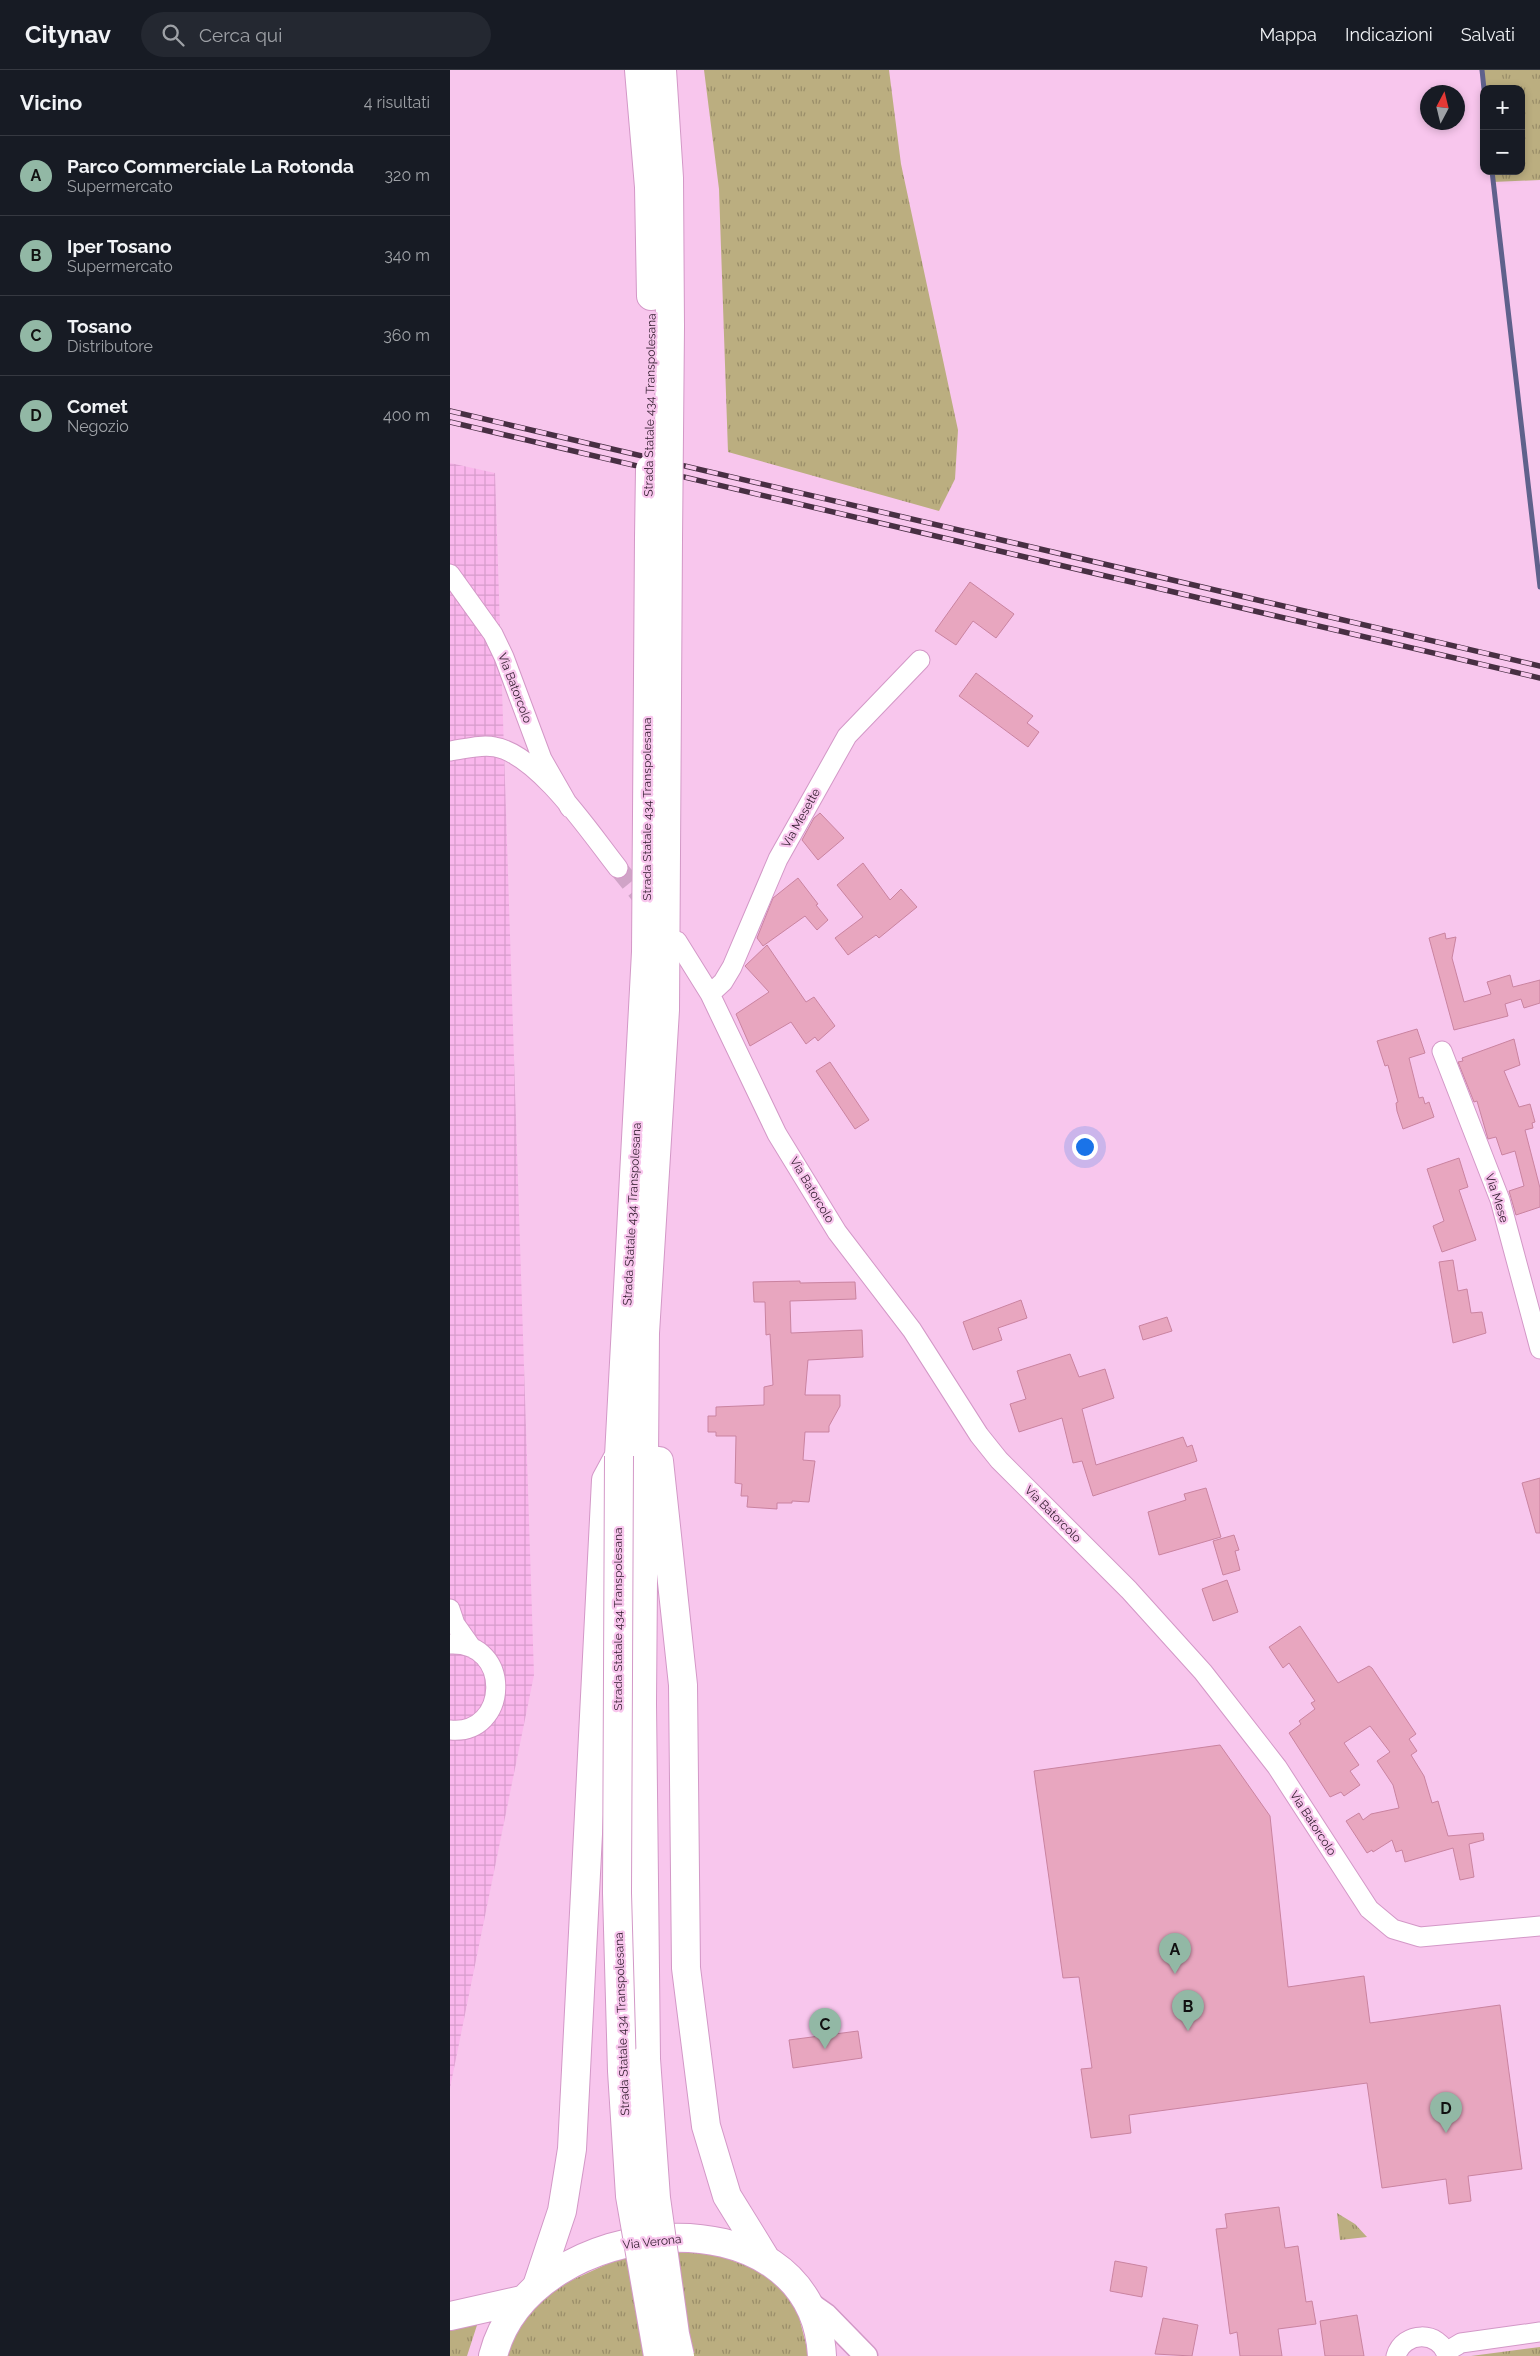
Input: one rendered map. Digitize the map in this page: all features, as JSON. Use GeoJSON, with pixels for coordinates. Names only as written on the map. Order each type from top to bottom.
{"type":"FeatureCollection","features":[{"type":"Feature","properties":{"kind":"main road","name":"Strada Statale 434 Transpolesana"},"geometry":{"type":"LineString","coordinates":[[639,70],[660,326]]}},
{"type":"Feature","properties":{"kind":"main road","name":"Strada Statale 434 Transpolesana"},"geometry":{"type":"LineString","coordinates":[[658,2356],[630,2196],[622,2071],[617,1893],[619,1456],[646,952],[658,539],[660,326],[670,178],[662,70]]}},
{"type":"Feature","properties":{"kind":"main road","name":"Strada Statale 434 Transpolesana"},"geometry":{"type":"LineString","coordinates":[[658,539],[665,1010],[644,1332],[642,1703],[646,2059],[656,2198],[675,2334],[680,2356]]}},
{"type":"Feature","properties":{"kind":"main road"},"geometry":{"type":"LineString","coordinates":[[644,1332],[683,1685],[686,1968],[706,2126],[727,2196],[764,2256]]}},
{"type":"Feature","properties":{"kind":"main road"},"geometry":{"type":"LineString","coordinates":[[450,2316],[529,2293],[562,2211],[572,2149],[606,1480],[619,1456]]}},
{"type":"Feature","properties":{"kind":"main road","name":"Via Verona"},"geometry":{"type":"LineString","coordinates":[[493,2356],[503,2326],[529,2293],[570,2263],[592,2253],[640,2241],[692,2238],[728,2243],[764,2256],[794,2284],[809,2303],[822,2344],[822,2356]]}},
{"type":"Feature","properties":{"kind":"street","name":"Via Batorcolo"},"geometry":{"type":"LineString","coordinates":[[450,574],[493,634],[504,657],[542,759],[570,808]]}},
{"type":"Feature","properties":{"kind":"street","name":"Via Mesette"},"geometry":{"type":"LineString","coordinates":[[710,994],[723,982],[732,968],[778,859],[847,736],[920,660]]}},
{"type":"Feature","properties":{"kind":"street","name":"Via Batorcolo"},"geometry":{"type":"LineString","coordinates":[[450,751],[486,746],[513,752],[543,777],[618,868]]}},
{"type":"Feature","properties":{"kind":"street","name":"Via Batorcolo"},"geometry":{"type":"LineString","coordinates":[[677,941],[710,994],[777,1134],[837,1232],[912,1330],[979,1435],[999,1460],[1129,1590],[1202,1672],[1276,1767],[1362,1900],[1376,1917],[1393,1929],[1420,1937],[1540,1926]]}},
{"type":"Feature","properties":{"kind":"street","name":"Via Mese"},"geometry":{"type":"LineString","coordinates":[[1442,1051],[1500,1200],[1540,1349]]}},
{"type":"Feature","properties":{"kind":"street"},"geometry":{"type":"LineString","coordinates":[[450,1609],[455,1624],[472,1648]]}},
{"type":"Feature","properties":{"kind":"street"},"geometry":{"type":"LineString","coordinates":[[450,1644],[472,1648],[484,1656],[492,1668],[497,1681],[496,1696],[491,1709],[482,1720],[469,1728],[450,1730]]}},
{"type":"Feature","properties":{"kind":"street","name":"Via Verona"},"geometry":{"type":"LineString","coordinates":[[809,2303],[826,2315],[866,2356]]}},
{"type":"Feature","properties":{"kind":"street"},"geometry":{"type":"LineString","coordinates":[[1396,2356],[1402,2345],[1416,2336],[1433,2339],[1446,2354],[1461,2344],[1540,2332]]}},
{"type":"Feature","properties":{"kind":"shaded area"},"geometry":{"type":"Polygon","coordinates":[[[450,463],[495,473],[534,1675],[450,2088],[450,463]]]}},
{"type":"Feature","properties":{"kind":"green space"},"geometry":{"type":"Polygon","coordinates":[[[704,70],[889,70],[901,164],[958,430],[955,479],[939,511],[728,452],[719,189],[704,70]]]}},
{"type":"Feature","properties":{"kind":"green space"},"geometry":{"type":"Polygon","coordinates":[[[1482,70],[1540,70],[1540,180],[1493,182],[1492,175],[1525,175],[1525,85],[1484,85],[1482,70]]]}},
{"type":"Feature","properties":{"kind":"green space"},"geometry":{"type":"Polygon","coordinates":[[[1337,2213],[1355,2224],[1367,2237],[1340,2240],[1337,2213]]]}},
{"type":"Feature","properties":{"kind":"green space"},"geometry":{"type":"Polygon","coordinates":[[[709,2252],[766,2273],[787,2294],[798,2313],[809,2356],[505,2356],[516,2324],[557,2287],[618,2259],[642,2253],[709,2252]]]}},
{"type":"Feature","properties":{"kind":"green space"},"geometry":{"type":"Polygon","coordinates":[[[479,2319],[467,2356],[450,2356],[450,2325],[479,2319]]]}},
{"type":"Feature","properties":{"kind":"green space"},"geometry":{"type":"Polygon","coordinates":[[[1540,2347],[1540,2356],[1471,2356],[1540,2347]]]}},
{"type":"Feature","properties":{"kind":"building"},"geometry":{"type":"Polygon","coordinates":[[[970,582],[1014,614],[996,638],[973,621],[956,645],[935,631],[970,582]]]}},
{"type":"Feature","properties":{"kind":"building"},"geometry":{"type":"Polygon","coordinates":[[[976,673],[1033,716],[1027,723],[1039,732],[1028,747],[959,696],[976,673]]]}},
{"type":"Feature","properties":{"kind":"building"},"geometry":{"type":"Polygon","coordinates":[[[820,813],[844,838],[818,860],[802,840],[814,818],[820,813]]]}},
{"type":"Feature","properties":{"kind":"building"},"geometry":{"type":"Polygon","coordinates":[[[863,863],[890,900],[901,889],[917,907],[879,938],[876,935],[848,955],[835,938],[863,917],[837,885],[863,863]]]}},
{"type":"Feature","properties":{"kind":"building"},"geometry":{"type":"Polygon","coordinates":[[[798,878],[828,920],[817,930],[805,916],[763,946],[757,938],[773,898],[798,878]]]}},
{"type":"Feature","properties":{"kind":"building"},"geometry":{"type":"Polygon","coordinates":[[[1445,933],[1446,939],[1456,937],[1452,958],[1464,1002],[1491,994],[1487,982],[1510,975],[1513,987],[1540,980],[1540,1003],[1524,1008],[1521,999],[1505,1004],[1508,1016],[1454,1030],[1429,938],[1445,933]]]}},
{"type":"Feature","properties":{"kind":"building"},"geometry":{"type":"Polygon","coordinates":[[[767,945],[806,1002],[814,997],[835,1026],[818,1041],[815,1037],[806,1044],[791,1022],[750,1046],[736,1014],[769,992],[745,966],[767,945]]]}},
{"type":"Feature","properties":{"kind":"building"},"geometry":{"type":"Polygon","coordinates":[[[1417,1029],[1425,1053],[1409,1058],[1419,1098],[1423,1097],[1425,1104],[1429,1102],[1434,1117],[1403,1129],[1397,1111],[1396,1103],[1398,1102],[1388,1065],[1385,1066],[1377,1041],[1417,1029]]]}},
{"type":"Feature","properties":{"kind":"building"},"geometry":{"type":"Polygon","coordinates":[[[1514,1039],[1520,1065],[1504,1071],[1519,1107],[1530,1104],[1535,1122],[1532,1123],[1533,1128],[1525,1130],[1540,1188],[1540,1207],[1516,1215],[1509,1191],[1524,1186],[1515,1151],[1502,1155],[1496,1137],[1488,1139],[1477,1101],[1474,1102],[1458,1062],[1463,1061],[1462,1058],[1514,1039]]]}},
{"type":"Feature","properties":{"kind":"building"},"geometry":{"type":"Polygon","coordinates":[[[830,1062],[869,1120],[855,1129],[816,1071],[830,1062]]]}},
{"type":"Feature","properties":{"kind":"building"},"geometry":{"type":"Polygon","coordinates":[[[1459,1158],[1468,1187],[1459,1190],[1476,1240],[1442,1252],[1433,1226],[1444,1221],[1427,1169],[1459,1158]]]}},
{"type":"Feature","properties":{"kind":"building"},"geometry":{"type":"Polygon","coordinates":[[[1453,1260],[1458,1291],[1467,1289],[1471,1313],[1482,1312],[1486,1333],[1453,1343],[1439,1262],[1453,1260]]]}},
{"type":"Feature","properties":{"kind":"building"},"geometry":{"type":"Polygon","coordinates":[[[800,1281],[800,1283],[855,1282],[856,1299],[790,1301],[791,1333],[862,1330],[863,1357],[808,1360],[805,1395],[840,1395],[840,1406],[829,1426],[829,1432],[805,1432],[803,1460],[815,1461],[809,1502],[792,1501],[792,1503],[777,1503],[777,1509],[747,1507],[748,1496],[741,1496],[742,1484],[735,1483],[736,1436],[716,1436],[716,1432],[708,1432],[708,1416],[716,1416],[716,1407],[764,1405],[764,1387],[773,1385],[770,1334],[766,1335],[765,1302],[754,1302],[753,1282],[800,1281]]]}},
{"type":"Feature","properties":{"kind":"building"},"geometry":{"type":"Polygon","coordinates":[[[1021,1300],[1027,1318],[998,1328],[1002,1340],[973,1350],[963,1322],[1021,1300]]]}},
{"type":"Feature","properties":{"kind":"building"},"geometry":{"type":"Polygon","coordinates":[[[1167,1317],[1172,1331],[1143,1340],[1139,1326],[1167,1317]]]}},
{"type":"Feature","properties":{"kind":"building"},"geometry":{"type":"Polygon","coordinates":[[[1070,1354],[1079,1377],[1105,1369],[1114,1398],[1082,1409],[1096,1465],[1183,1437],[1187,1447],[1192,1445],[1197,1461],[1093,1496],[1082,1461],[1073,1463],[1062,1418],[1019,1432],[1010,1404],[1026,1399],[1017,1371],[1070,1354]]]}},
{"type":"Feature","properties":{"kind":"building"},"geometry":{"type":"Polygon","coordinates":[[[1540,1478],[1540,1533],[1536,1533],[1522,1483],[1540,1478]]]}},
{"type":"Feature","properties":{"kind":"building"},"geometry":{"type":"Polygon","coordinates":[[[1206,1488],[1221,1537],[1159,1555],[1148,1512],[1186,1500],[1184,1494],[1206,1488]]]}},
{"type":"Feature","properties":{"kind":"building"},"geometry":{"type":"Polygon","coordinates":[[[1234,1535],[1239,1550],[1235,1551],[1240,1570],[1223,1575],[1213,1541],[1234,1535]]]}},
{"type":"Feature","properties":{"kind":"building"},"geometry":{"type":"Polygon","coordinates":[[[1227,1580],[1238,1612],[1213,1621],[1202,1589],[1227,1580]]]}},
{"type":"Feature","properties":{"kind":"building"},"geometry":{"type":"Polygon","coordinates":[[[1300,1626],[1338,1683],[1369,1666],[1372,1668],[1416,1734],[1409,1739],[1417,1751],[1411,1755],[1424,1776],[1432,1803],[1438,1801],[1448,1836],[1483,1833],[1484,1840],[1469,1844],[1474,1877],[1460,1880],[1453,1848],[1405,1862],[1402,1850],[1396,1852],[1392,1840],[1373,1852],[1372,1850],[1367,1853],[1346,1821],[1359,1813],[1363,1820],[1371,1814],[1399,1808],[1393,1785],[1377,1761],[1390,1752],[1370,1726],[1344,1743],[1359,1765],[1350,1771],[1360,1785],[1344,1796],[1341,1792],[1330,1797],[1289,1733],[1301,1724],[1299,1721],[1315,1709],[1311,1703],[1315,1701],[1289,1663],[1283,1668],[1269,1647],[1300,1626]]]}},
{"type":"Feature","properties":{"kind":"building"},"geometry":{"type":"Polygon","coordinates":[[[1220,1745],[1270,1816],[1288,1987],[1364,1976],[1370,2023],[1500,2005],[1522,2169],[1468,2176],[1471,2201],[1449,2204],[1446,2179],[1382,2188],[1367,2083],[1129,2115],[1131,2133],[1091,2138],[1081,2069],[1092,2068],[1079,1977],[1063,1978],[1034,1771],[1220,1745]]]}},
{"type":"Feature","properties":{"kind":"building"},"geometry":{"type":"Polygon","coordinates":[[[858,2031],[862,2058],[793,2068],[789,2040],[858,2031]]]}},
{"type":"Feature","properties":{"kind":"building"},"geometry":{"type":"Polygon","coordinates":[[[1279,2207],[1285,2248],[1298,2246],[1306,2302],[1312,2301],[1316,2324],[1278,2329],[1282,2356],[1240,2356],[1237,2332],[1230,2334],[1216,2229],[1227,2228],[1225,2214],[1279,2207]]]}},
{"type":"Feature","properties":{"kind":"building"},"geometry":{"type":"Polygon","coordinates":[[[1115,2261],[1147,2267],[1142,2297],[1110,2291],[1115,2261]]]}},
{"type":"Feature","properties":{"kind":"building"},"geometry":{"type":"Polygon","coordinates":[[[1357,2315],[1364,2356],[1325,2356],[1320,2321],[1357,2315]]]}},
{"type":"Feature","properties":{"kind":"building"},"geometry":{"type":"Polygon","coordinates":[[[1163,2318],[1198,2325],[1192,2356],[1155,2354],[1163,2318]]]}},
{"type":"Feature","properties":{"kind":"waterway"},"geometry":{"type":"LineString","coordinates":[[1482,70],[1484,85]]}},
{"type":"Feature","properties":{"kind":"waterway"},"geometry":{"type":"LineString","coordinates":[[1492,175],[1540,587]]}},
{"type":"Feature","properties":{"kind":"tunnel"},"geometry":{"type":"LineString","coordinates":[[618,868],[649,906]]}},
{"type":"Feature","properties":{"kind":"railway"},"geometry":{"type":"LineString","coordinates":[[450,411],[1540,666]]}},
{"type":"Feature","properties":{"kind":"railway"},"geometry":{"type":"LineString","coordinates":[[450,422],[1540,678]]}},
{"type":"Feature","properties":{"kind":"place","name":"Parco Commerciale La Rotonda"},"geometry":{"type":"Point","coordinates":[1175,1974]}},
{"type":"Feature","properties":{"kind":"place","name":"Iper Tosano"},"geometry":{"type":"Point","coordinates":[1188,2031]}},
{"type":"Feature","properties":{"kind":"place","name":"Tosano"},"geometry":{"type":"Point","coordinates":[825,2049]}},
{"type":"Feature","properties":{"kind":"place","name":"Comet"},"geometry":{"type":"Point","coordinates":[1446,2133]}}]}
